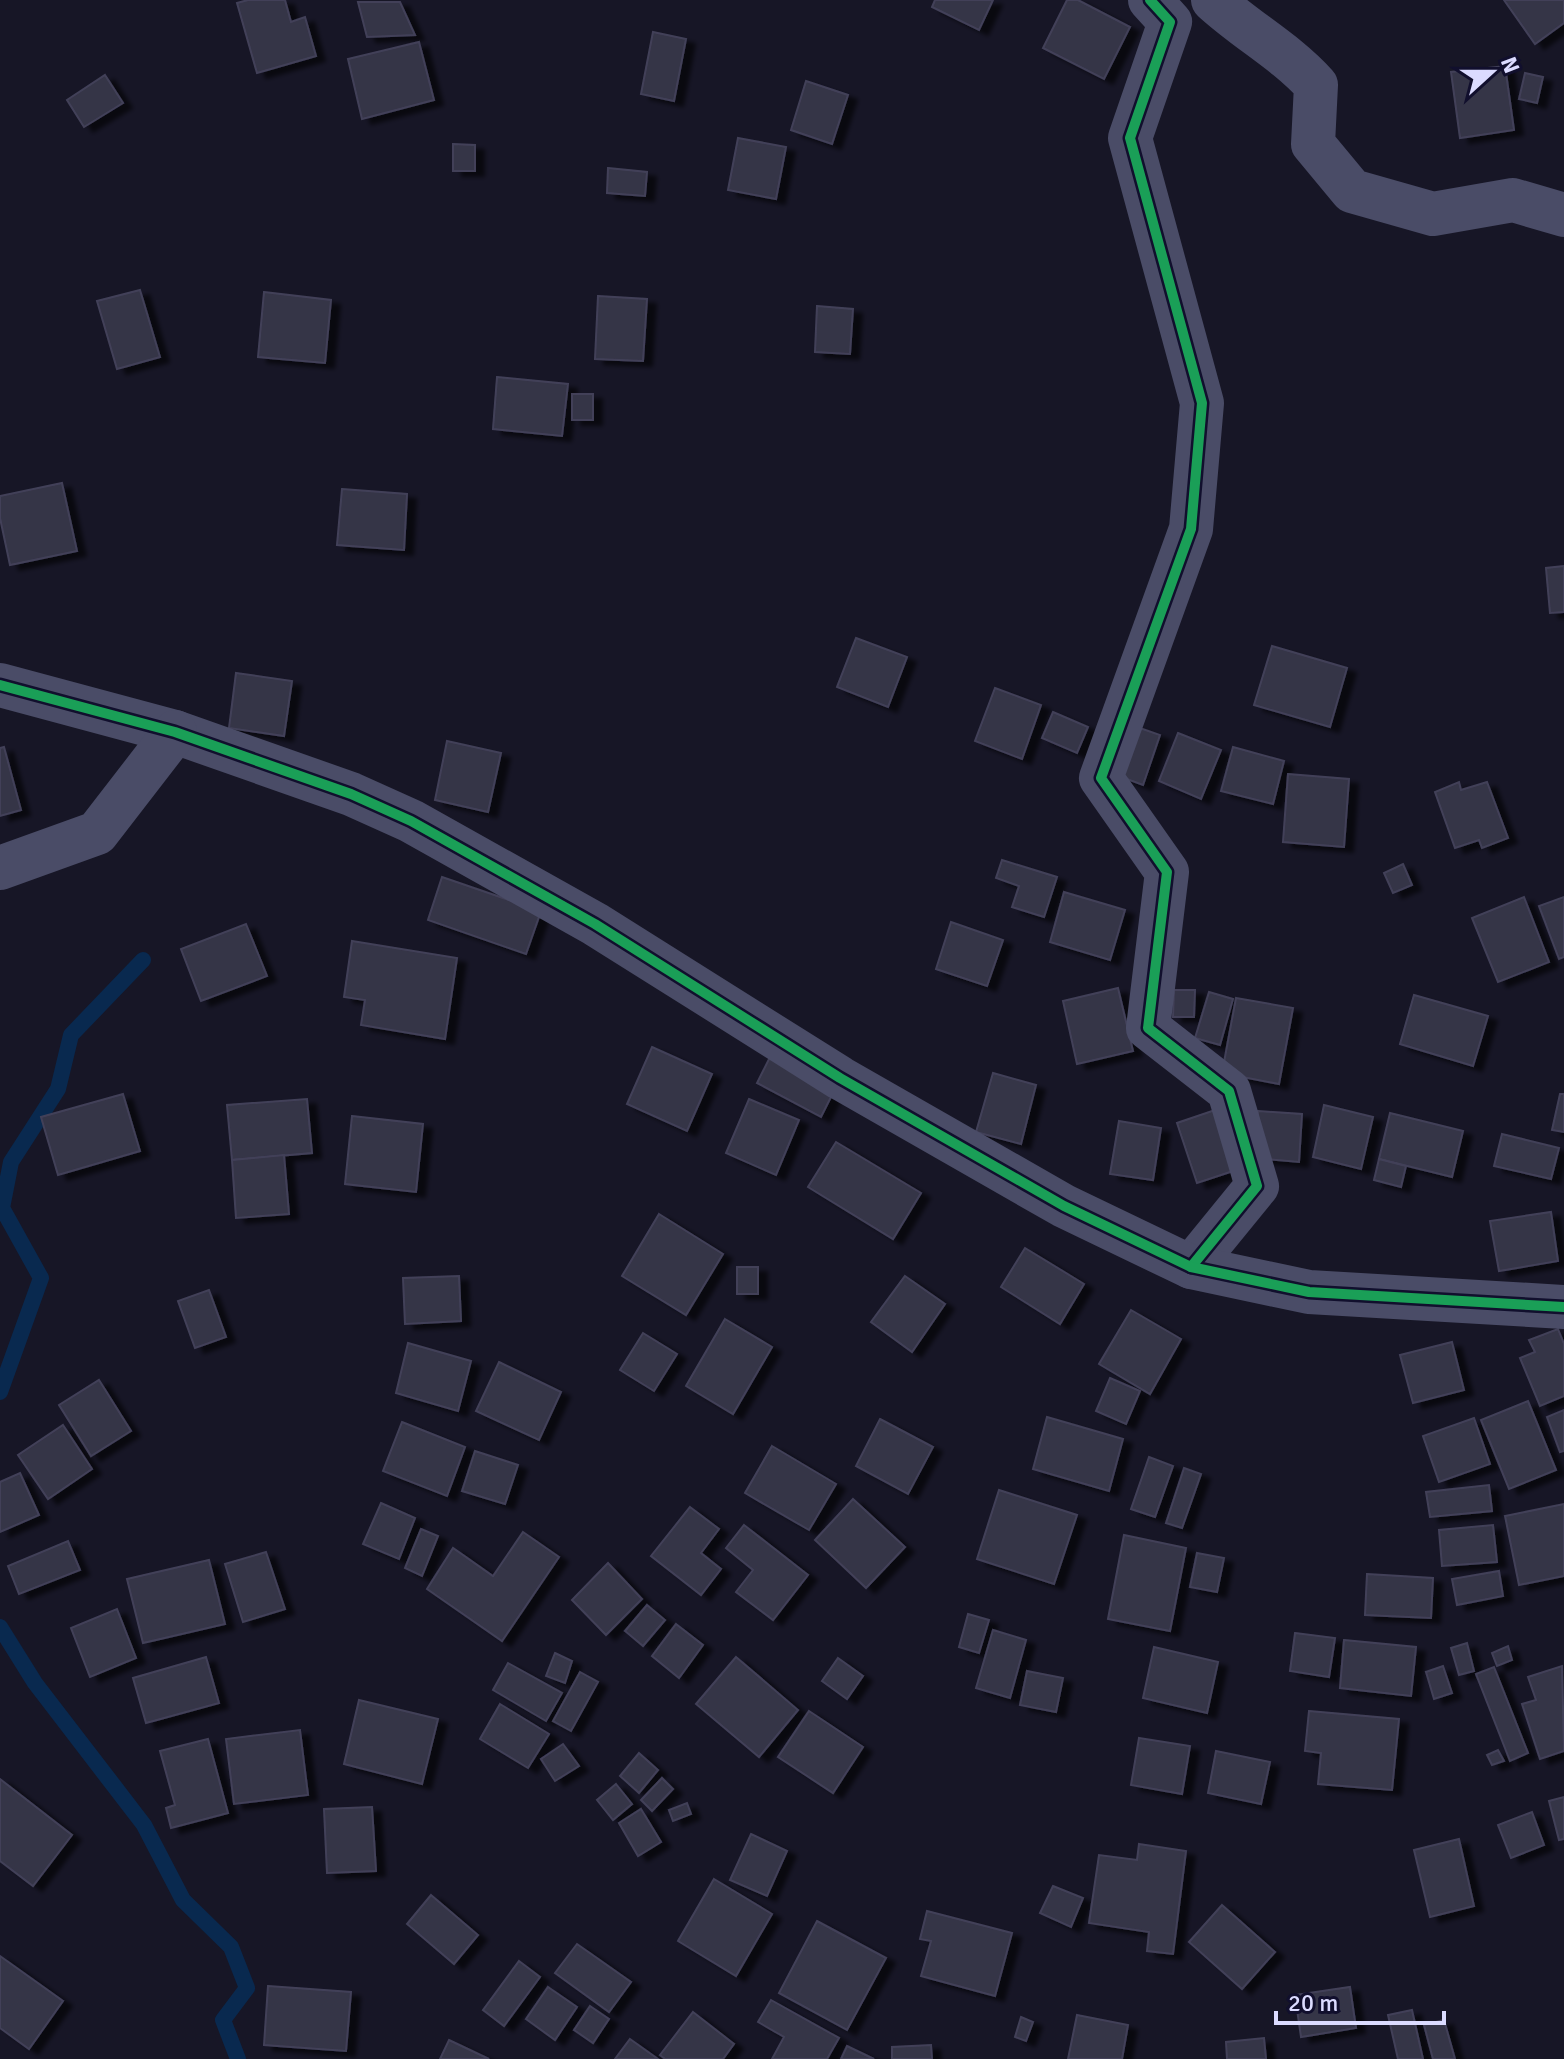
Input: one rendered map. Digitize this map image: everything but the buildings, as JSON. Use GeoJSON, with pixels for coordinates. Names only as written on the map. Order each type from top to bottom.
{"type":"FeatureCollection","features":[{"type":"Feature","properties":{"kind":"street"},"geometry":{"type":"LineString","coordinates":[[1150,0],[1170,22],[1130,138],[1202,403],[1191,529],[1101,778],[1167,872],[1148,1028],[1229,1091],[1257,1186],[1191,1267]]}},
{"type":"Feature","properties":{"kind":"street"},"geometry":{"type":"LineString","coordinates":[[1213,0],[1244,28],[1289,56],[1316,85],[1313,144],[1352,191],[1433,214],[1513,200],[1564,215]]}},
{"type":"Feature","properties":{"kind":"street"},"geometry":{"type":"LineString","coordinates":[[0,685],[175,732],[351,794],[411,821],[595,924],[853,1086],[1064,1206],[1191,1267],[1309,1292],[1564,1307]]}},
{"type":"Feature","properties":{"kind":"street"},"geometry":{"type":"LineString","coordinates":[[0,868],[97,833],[175,732]]}},
{"type":"Feature","properties":{"kind":"waterway"},"geometry":{"type":"LineString","coordinates":[[0,1392],[41,1278],[2,1208],[11,1162],[58,1089],[71,1035],[143,960]]}},
{"type":"Feature","properties":{"kind":"waterway"},"geometry":{"type":"LineString","coordinates":[[0,1627],[35,1683],[144,1825],[183,1900],[231,1947],[247,1988],[223,2020],[238,2059]]}},
{"type":"Feature","properties":{"kind":"cycle path"},"geometry":{"type":"LineString","coordinates":[[1150,0],[1170,22],[1130,138],[1202,403],[1191,529],[1101,778],[1167,872],[1148,1028],[1229,1091],[1257,1186],[1191,1267]]}},
{"type":"Feature","properties":{"kind":"cycle path"},"geometry":{"type":"LineString","coordinates":[[0,685],[175,732],[351,794],[411,821],[595,924],[840,1078],[1064,1206],[1191,1267],[1309,1292],[1564,1307]]}}]}
